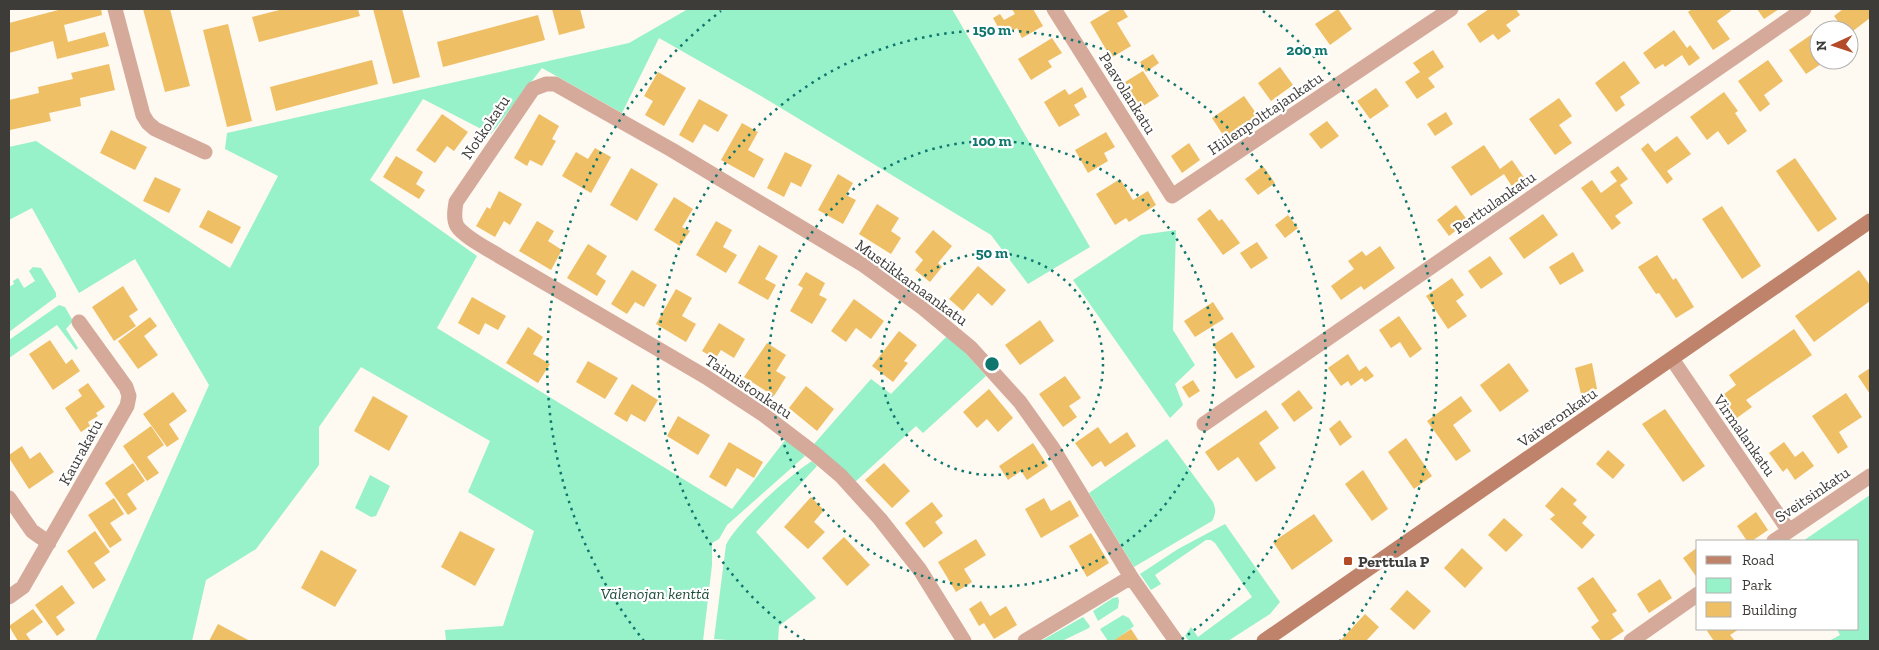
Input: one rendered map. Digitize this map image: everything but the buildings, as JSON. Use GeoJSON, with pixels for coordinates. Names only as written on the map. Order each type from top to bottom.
{"type":"FeatureCollection","features":[{"type":"Feature","properties":{"kind":"main road","name":"Vaiveronkatu"},"geometry":{"type":"LineString","coordinates":[[1264,641],[1870,222]]}},
{"type":"Feature","properties":{"kind":"street"},"geometry":{"type":"LineString","coordinates":[[115,9],[143,115],[155,129],[204,152]]}},
{"type":"Feature","properties":{"kind":"street","name":"Paavolankatu"},"geometry":{"type":"LineString","coordinates":[[1054,9],[1172,196]]}},
{"type":"Feature","properties":{"kind":"street","name":"Hiilenpolttajankatu"},"geometry":{"type":"LineString","coordinates":[[1172,196],[1452,9]]}},
{"type":"Feature","properties":{"kind":"street","name":"Perttulankatu"},"geometry":{"type":"LineString","coordinates":[[1204,424],[1804,9]]}},
{"type":"Feature","properties":{"kind":"street","name":"Notkokatu"},"geometry":{"type":"LineString","coordinates":[[457,226],[455,215],[456,202],[533,89],[546,84],[555,84],[573,94]]}},
{"type":"Feature","properties":{"kind":"street","name":"Mustikkamaankatu"},"geometry":{"type":"LineString","coordinates":[[573,94],[672,150],[862,264],[923,308],[970,348],[1020,402],[1052,447],[1131,577],[1176,641]]}},
{"type":"Feature","properties":{"kind":"street","name":"Taimistonkatu"},"geometry":{"type":"LineString","coordinates":[[457,226],[467,236],[500,256],[715,382],[764,415],[814,453],[841,476],[880,519],[920,570],[964,641]]}},
{"type":"Feature","properties":{"kind":"street","name":"Kaurakatu"},"geometry":{"type":"LineString","coordinates":[[9,597],[23,587],[127,406],[129,396],[126,387],[79,322]]}},
{"type":"Feature","properties":{"kind":"street","name":"Virmalankatu"},"geometry":{"type":"LineString","coordinates":[[1672,359],[1789,530]]}},
{"type":"Feature","properties":{"kind":"street","name":"Sveitsinkatu"},"geometry":{"type":"LineString","coordinates":[[1775,540],[1870,476]]}},
{"type":"Feature","properties":{"kind":"street"},"geometry":{"type":"LineString","coordinates":[[9,498],[32,531],[49,543]]}},
{"type":"Feature","properties":{"kind":"street"},"geometry":{"type":"LineString","coordinates":[[1025,641],[1131,577]]}},
{"type":"Feature","properties":{"kind":"street"},"geometry":{"type":"LineString","coordinates":[[1631,641],[1696,595]]}},
{"type":"Feature","properties":{"kind":"green space","name":"Välenojan kenttä"},"geometry":{"type":"Polygon","coordinates":[[[688,9],[952,9],[1090,247],[1028,284],[991,235],[766,99],[659,38],[622,113],[542,68],[491,134],[423,99],[370,180],[477,256],[437,328],[732,509],[786,439],[805,456],[727,525],[719,539],[712,543],[712,565],[703,641],[446,641],[445,630],[503,626],[534,531],[468,492],[490,441],[361,367],[319,427],[319,465],[256,549],[206,580],[192,641],[95,641],[209,385],[135,259],[79,293],[32,208],[9,220],[9,147],[36,141],[230,268],[278,176],[225,149],[227,133],[629,43],[688,9]]]}},
{"type":"Feature","properties":{"kind":"green space"},"geometry":{"type":"Polygon","coordinates":[[[1176,230],[1173,330],[1195,365],[1175,384],[1183,405],[1170,418],[1073,280],[1141,235],[1176,230]]]}},
{"type":"Feature","properties":{"kind":"green space"},"geometry":{"type":"Polygon","coordinates":[[[33,267],[41,268],[56,293],[56,297],[9,332],[9,287],[18,278],[24,288],[35,281],[29,271],[33,267]]]}},
{"type":"Feature","properties":{"kind":"green space"},"geometry":{"type":"Polygon","coordinates":[[[59,305],[65,307],[73,321],[66,329],[78,348],[76,350],[57,325],[9,358],[9,340],[59,305]]]}},
{"type":"Feature","properties":{"kind":"green space"},"geometry":{"type":"Polygon","coordinates":[[[947,336],[962,349],[986,376],[923,433],[916,426],[855,482],[814,444],[871,379],[891,394],[947,336]]]}},
{"type":"Feature","properties":{"kind":"green space"},"geometry":{"type":"Polygon","coordinates":[[[1167,439],[1213,502],[1215,514],[1212,521],[1134,567],[1089,493],[1167,439]]]}},
{"type":"Feature","properties":{"kind":"green space"},"geometry":{"type":"Polygon","coordinates":[[[812,461],[817,466],[756,532],[816,598],[779,626],[778,641],[727,641],[714,639],[726,545],[764,500],[812,461]]]}},
{"type":"Feature","properties":{"kind":"green space"},"geometry":{"type":"Polygon","coordinates":[[[370,475],[390,486],[376,516],[371,517],[355,508],[370,475]]]}},
{"type":"Feature","properties":{"kind":"green space"},"geometry":{"type":"Polygon","coordinates":[[[1870,495],[1870,641],[1829,641],[1840,635],[1838,630],[1859,630],[1859,540],[1804,540],[1870,495]]]}},
{"type":"Feature","properties":{"kind":"green space"},"geometry":{"type":"Polygon","coordinates":[[[1225,524],[1280,602],[1270,614],[1228,641],[1189,641],[1185,636],[1191,627],[1198,637],[1252,597],[1215,543],[1211,540],[1206,540],[1155,575],[1161,584],[1151,590],[1140,574],[1178,549],[1225,524]]]}},
{"type":"Feature","properties":{"kind":"green space"},"geometry":{"type":"Polygon","coordinates":[[[1118,597],[1118,608],[1098,621],[1093,611],[1113,598],[1118,597]]]}},
{"type":"Feature","properties":{"kind":"green space"},"geometry":{"type":"Polygon","coordinates":[[[1123,615],[1129,618],[1134,626],[1114,641],[1108,641],[1100,629],[1123,615]]]}},
{"type":"Feature","properties":{"kind":"green space"},"geometry":{"type":"Polygon","coordinates":[[[1083,617],[1090,626],[1089,628],[1062,641],[1041,641],[1083,617]]]}},
{"type":"Feature","properties":{"kind":"place","name":"Perttula P"},"geometry":{"type":"Point","coordinates":[1348,561]}}]}
